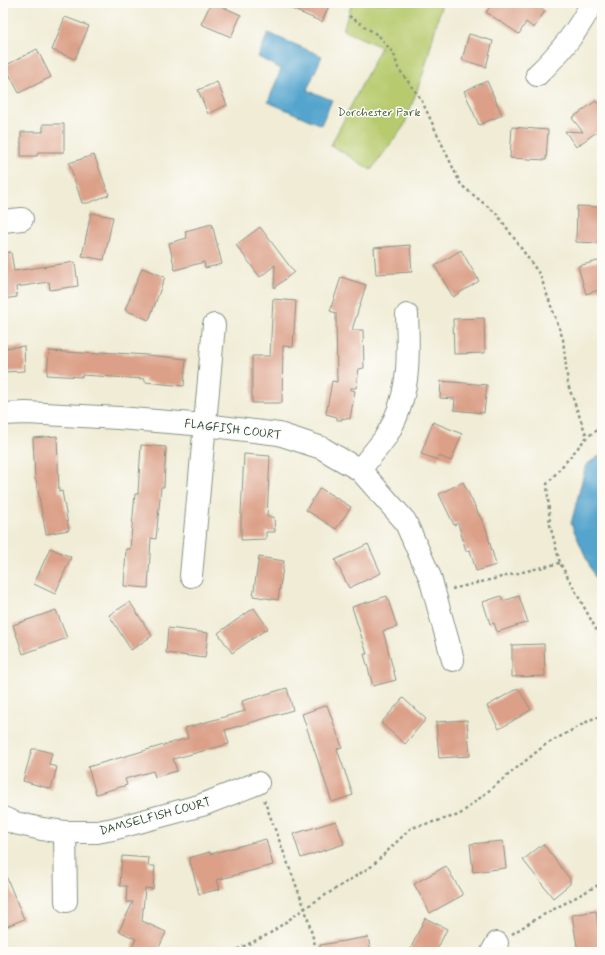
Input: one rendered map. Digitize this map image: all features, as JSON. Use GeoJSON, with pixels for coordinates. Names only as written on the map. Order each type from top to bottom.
{"type":"FeatureCollection","features":[{"type":"Feature","properties":{"kind":"street"},"geometry":{"type":"LineString","coordinates":[[537,75],[562,49],[592,3]]}},
{"type":"Feature","properties":{"kind":"street"},"geometry":{"type":"LineString","coordinates":[[360,470],[385,437],[401,404],[408,368],[407,315]]}},
{"type":"Feature","properties":{"kind":"street"},"geometry":{"type":"LineString","coordinates":[[190,576],[214,325]]}},
{"type":"Feature","properties":{"kind":"street","name":"FLAGFISH COURT"},"geometry":{"type":"LineString","coordinates":[[3,414],[67,415],[205,425],[279,434],[293,437],[322,448],[360,470],[405,521],[430,577],[453,660]]}},
{"type":"Feature","properties":{"kind":"street","name":"DAMSELFISH COURT"},"geometry":{"type":"LineString","coordinates":[[3,818],[24,825],[65,832],[85,833],[113,830],[202,805],[258,783]]}},
{"type":"Feature","properties":{"kind":"street"},"geometry":{"type":"LineString","coordinates":[[65,832],[66,901]]}},
{"type":"Feature","properties":{"kind":"path"},"geometry":{"type":"LineString","coordinates":[[349,16],[379,36],[394,54],[398,68],[421,99],[461,185],[496,214],[540,275],[564,339],[568,385],[587,437]]}},
{"type":"Feature","properties":{"kind":"path"},"geometry":{"type":"LineString","coordinates":[[602,427],[587,437],[547,484],[550,525],[560,563],[602,640]]}},
{"type":"Feature","properties":{"kind":"path"},"geometry":{"type":"LineString","coordinates":[[434,593],[560,563]]}},
{"type":"Feature","properties":{"kind":"path"},"geometry":{"type":"LineString","coordinates":[[232,952],[269,934],[372,866],[411,828],[459,815],[545,745],[592,719],[602,716]]}},
{"type":"Feature","properties":{"kind":"path"},"geometry":{"type":"LineString","coordinates":[[258,783],[305,909],[317,952]]}},
{"type":"Feature","properties":{"kind":"path"},"geometry":{"type":"LineString","coordinates":[[495,947],[534,920],[602,883]]}},
{"type":"Feature","properties":{"kind":"green space","name":"Dorchester Park"},"geometry":{"type":"Polygon","coordinates":[[[352,3],[442,3],[424,71],[404,126],[371,170],[331,145],[381,47],[343,30],[352,3]]]}},
{"type":"Feature","properties":{"kind":"water"},"geometry":{"type":"Polygon","coordinates":[[[268,33],[322,56],[307,90],[332,100],[321,125],[268,102],[281,69],[258,57],[268,33]]]}},
{"type":"Feature","properties":{"kind":"water"},"geometry":{"type":"Polygon","coordinates":[[[602,454],[602,593],[571,524],[586,465],[602,454]]]}},
{"type":"Feature","properties":{"kind":"building"},"geometry":{"type":"Polygon","coordinates":[[[211,3],[241,15],[231,37],[201,24],[211,3]]]}},
{"type":"Feature","properties":{"kind":"building"},"geometry":{"type":"Polygon","coordinates":[[[278,3],[330,3],[322,22],[278,3]]]}},
{"type":"Feature","properties":{"kind":"building"},"geometry":{"type":"Polygon","coordinates":[[[493,3],[533,3],[545,11],[534,28],[526,22],[519,34],[486,12],[493,3]]]}},
{"type":"Feature","properties":{"kind":"building"},"geometry":{"type":"Polygon","coordinates":[[[65,17],[89,26],[75,59],[52,50],[65,17]]]}},
{"type":"Feature","properties":{"kind":"building"},"geometry":{"type":"Polygon","coordinates":[[[469,34],[493,41],[486,67],[462,60],[469,34]]]}},
{"type":"Feature","properties":{"kind":"building"},"geometry":{"type":"Polygon","coordinates":[[[37,49],[51,77],[19,93],[5,66],[37,49]]]}},
{"type":"Feature","properties":{"kind":"building"},"geometry":{"type":"Polygon","coordinates":[[[487,81],[502,115],[479,125],[464,91],[487,81]]]}},
{"type":"Feature","properties":{"kind":"building"},"geometry":{"type":"Polygon","coordinates":[[[217,82],[227,105],[208,114],[198,90],[217,82]]]}},
{"type":"Feature","properties":{"kind":"building"},"geometry":{"type":"Polygon","coordinates":[[[596,101],[602,110],[602,128],[576,147],[565,131],[583,132],[572,118],[596,101]]]}},
{"type":"Feature","properties":{"kind":"building"},"geometry":{"type":"Polygon","coordinates":[[[43,124],[64,124],[64,152],[38,152],[37,156],[21,156],[21,132],[43,132],[43,124]]]}},
{"type":"Feature","properties":{"kind":"building"},"geometry":{"type":"Polygon","coordinates":[[[512,127],[548,130],[546,160],[510,158],[512,127]]]}},
{"type":"Feature","properties":{"kind":"building"},"geometry":{"type":"Polygon","coordinates":[[[94,155],[109,195],[88,203],[82,203],[69,163],[94,155]]]}},
{"type":"Feature","properties":{"kind":"building"},"geometry":{"type":"Polygon","coordinates":[[[577,206],[600,207],[599,243],[576,242],[577,206]]]}},
{"type":"Feature","properties":{"kind":"building"},"geometry":{"type":"Polygon","coordinates":[[[91,213],[113,217],[104,260],[82,256],[91,213]]]}},
{"type":"Feature","properties":{"kind":"building"},"geometry":{"type":"Polygon","coordinates":[[[212,224],[222,264],[205,268],[204,262],[175,270],[169,243],[187,238],[185,231],[212,224]]]}},
{"type":"Feature","properties":{"kind":"building"},"geometry":{"type":"Polygon","coordinates":[[[260,227],[294,272],[274,288],[275,265],[260,277],[236,245],[260,227]]]}},
{"type":"Feature","properties":{"kind":"building"},"geometry":{"type":"Polygon","coordinates":[[[410,245],[412,272],[376,274],[374,248],[410,245]]]}},
{"type":"Feature","properties":{"kind":"building"},"geometry":{"type":"Polygon","coordinates":[[[461,250],[479,281],[453,297],[435,266],[461,250]]]}},
{"type":"Feature","properties":{"kind":"building"},"geometry":{"type":"Polygon","coordinates":[[[11,252],[14,271],[75,262],[78,286],[50,290],[49,282],[16,287],[17,297],[3,299],[3,253],[11,252]]]}},
{"type":"Feature","properties":{"kind":"building"},"geometry":{"type":"Polygon","coordinates":[[[602,260],[602,289],[586,294],[578,266],[602,260]]]}},
{"type":"Feature","properties":{"kind":"building"},"geometry":{"type":"Polygon","coordinates":[[[142,268],[165,277],[149,320],[125,310],[142,268]]]}},
{"type":"Feature","properties":{"kind":"building"},"geometry":{"type":"Polygon","coordinates":[[[341,277],[366,285],[352,330],[363,330],[364,368],[359,369],[356,388],[349,389],[355,391],[350,419],[342,418],[342,420],[337,420],[337,417],[326,414],[332,381],[337,382],[336,313],[330,311],[341,277]]]}},
{"type":"Feature","properties":{"kind":"building"},"geometry":{"type":"Polygon","coordinates":[[[273,299],[296,301],[293,347],[283,346],[282,403],[252,403],[252,356],[270,356],[273,299]]]}},
{"type":"Feature","properties":{"kind":"building"},"geometry":{"type":"Polygon","coordinates":[[[484,318],[485,353],[454,354],[453,319],[484,318]]]}},
{"type":"Feature","properties":{"kind":"building"},"geometry":{"type":"Polygon","coordinates":[[[24,346],[25,371],[3,372],[3,348],[24,346]]]}},
{"type":"Feature","properties":{"kind":"building"},"geometry":{"type":"Polygon","coordinates":[[[49,351],[100,354],[100,352],[186,359],[184,386],[145,382],[145,379],[82,375],[82,377],[47,375],[49,351]]]}},
{"type":"Feature","properties":{"kind":"building"},"geometry":{"type":"Polygon","coordinates":[[[441,381],[487,385],[484,413],[454,410],[455,399],[440,398],[441,381]]]}},
{"type":"Feature","properties":{"kind":"building"},"geometry":{"type":"Polygon","coordinates":[[[433,422],[462,434],[451,461],[439,456],[438,460],[421,454],[433,422]]]}},
{"type":"Feature","properties":{"kind":"building"},"geometry":{"type":"Polygon","coordinates":[[[57,436],[59,492],[62,491],[69,530],[46,534],[35,480],[33,438],[57,436]]]}},
{"type":"Feature","properties":{"kind":"building"},"geometry":{"type":"Polygon","coordinates":[[[141,445],[166,447],[164,487],[161,487],[156,539],[151,538],[148,588],[124,586],[126,549],[130,549],[135,494],[138,494],[141,445]]]}},
{"type":"Feature","properties":{"kind":"building"},"geometry":{"type":"Polygon","coordinates":[[[244,454],[270,456],[267,517],[274,517],[275,532],[266,532],[266,539],[241,540],[244,454]]]}},
{"type":"Feature","properties":{"kind":"building"},"geometry":{"type":"Polygon","coordinates":[[[463,482],[486,529],[496,565],[476,571],[470,550],[466,551],[458,523],[454,525],[439,494],[463,482]]]}},
{"type":"Feature","properties":{"kind":"building"},"geometry":{"type":"Polygon","coordinates":[[[320,488],[351,507],[336,529],[306,510],[320,488]]]}},
{"type":"Feature","properties":{"kind":"building"},"geometry":{"type":"Polygon","coordinates":[[[368,544],[381,573],[349,588],[335,560],[368,544]]]}},
{"type":"Feature","properties":{"kind":"building"},"geometry":{"type":"Polygon","coordinates":[[[50,548],[71,557],[55,594],[34,584],[50,548]]]}},
{"type":"Feature","properties":{"kind":"building"},"geometry":{"type":"Polygon","coordinates":[[[259,557],[284,561],[278,600],[253,596],[259,557]]]}},
{"type":"Feature","properties":{"kind":"building"},"geometry":{"type":"Polygon","coordinates":[[[387,596],[397,627],[383,631],[396,680],[373,686],[364,654],[367,654],[352,607],[387,596]]]}},
{"type":"Feature","properties":{"kind":"building"},"geometry":{"type":"Polygon","coordinates":[[[501,596],[503,601],[519,596],[528,622],[497,632],[494,623],[490,624],[483,602],[501,596]]]}},
{"type":"Feature","properties":{"kind":"building"},"geometry":{"type":"Polygon","coordinates":[[[130,602],[152,636],[131,650],[109,615],[130,602]]]}},
{"type":"Feature","properties":{"kind":"building"},"geometry":{"type":"Polygon","coordinates":[[[254,608],[268,628],[232,653],[218,633],[254,608]]]}},
{"type":"Feature","properties":{"kind":"building"},"geometry":{"type":"Polygon","coordinates":[[[56,610],[67,638],[23,654],[13,625],[56,610]]]}},
{"type":"Feature","properties":{"kind":"building"},"geometry":{"type":"Polygon","coordinates":[[[168,628],[208,633],[205,658],[166,653],[168,628]]]}},
{"type":"Feature","properties":{"kind":"building"},"geometry":{"type":"Polygon","coordinates":[[[544,644],[545,676],[512,677],[512,645],[544,644]]]}},
{"type":"Feature","properties":{"kind":"building"},"geometry":{"type":"Polygon","coordinates":[[[287,688],[293,710],[225,730],[229,744],[173,759],[177,771],[155,777],[153,771],[125,779],[127,785],[96,794],[88,767],[188,738],[185,728],[245,711],[242,701],[287,688]]]}},
{"type":"Feature","properties":{"kind":"building"},"geometry":{"type":"Polygon","coordinates":[[[518,688],[531,710],[499,729],[487,706],[518,688]]]}},
{"type":"Feature","properties":{"kind":"building"},"geometry":{"type":"Polygon","coordinates":[[[403,698],[426,719],[405,744],[381,723],[403,698]]]}},
{"type":"Feature","properties":{"kind":"building"},"geometry":{"type":"Polygon","coordinates":[[[327,705],[342,747],[337,749],[353,795],[332,802],[302,714],[327,705]]]}},
{"type":"Feature","properties":{"kind":"building"},"geometry":{"type":"Polygon","coordinates":[[[467,720],[470,756],[439,758],[436,722],[467,720]]]}},
{"type":"Feature","properties":{"kind":"building"},"geometry":{"type":"Polygon","coordinates":[[[32,749],[52,753],[49,765],[57,767],[51,789],[23,781],[32,749]]]}},
{"type":"Feature","properties":{"kind":"building"},"geometry":{"type":"Polygon","coordinates":[[[336,821],[344,844],[301,858],[293,834],[336,821]]]}},
{"type":"Feature","properties":{"kind":"building"},"geometry":{"type":"Polygon","coordinates":[[[266,839],[273,865],[217,880],[220,889],[199,894],[189,858],[266,839]]]}},
{"type":"Feature","properties":{"kind":"building"},"geometry":{"type":"Polygon","coordinates":[[[503,841],[506,868],[473,872],[470,844],[503,841]]]}},
{"type":"Feature","properties":{"kind":"building"},"geometry":{"type":"Polygon","coordinates":[[[543,844],[570,879],[570,884],[553,898],[523,860],[543,844]]]}},
{"type":"Feature","properties":{"kind":"building"},"geometry":{"type":"Polygon","coordinates":[[[122,856],[149,858],[148,866],[155,866],[153,889],[145,888],[142,921],[166,932],[157,952],[130,952],[136,939],[119,931],[133,902],[126,902],[127,886],[120,886],[122,856]]]}},
{"type":"Feature","properties":{"kind":"building"},"geometry":{"type":"Polygon","coordinates":[[[446,866],[463,895],[430,913],[414,884],[446,866]]]}},
{"type":"Feature","properties":{"kind":"building"},"geometry":{"type":"Polygon","coordinates":[[[3,869],[24,919],[3,928],[3,869]]]}},
{"type":"Feature","properties":{"kind":"building"},"geometry":{"type":"Polygon","coordinates":[[[596,911],[602,952],[578,952],[572,915],[596,911]]]}},
{"type":"Feature","properties":{"kind":"building"},"geometry":{"type":"Polygon","coordinates":[[[425,918],[447,929],[436,952],[409,952],[425,918]]]}},
{"type":"Feature","properties":{"kind":"building"},"geometry":{"type":"Polygon","coordinates":[[[368,937],[371,952],[320,952],[320,945],[368,937]]]}}]}
